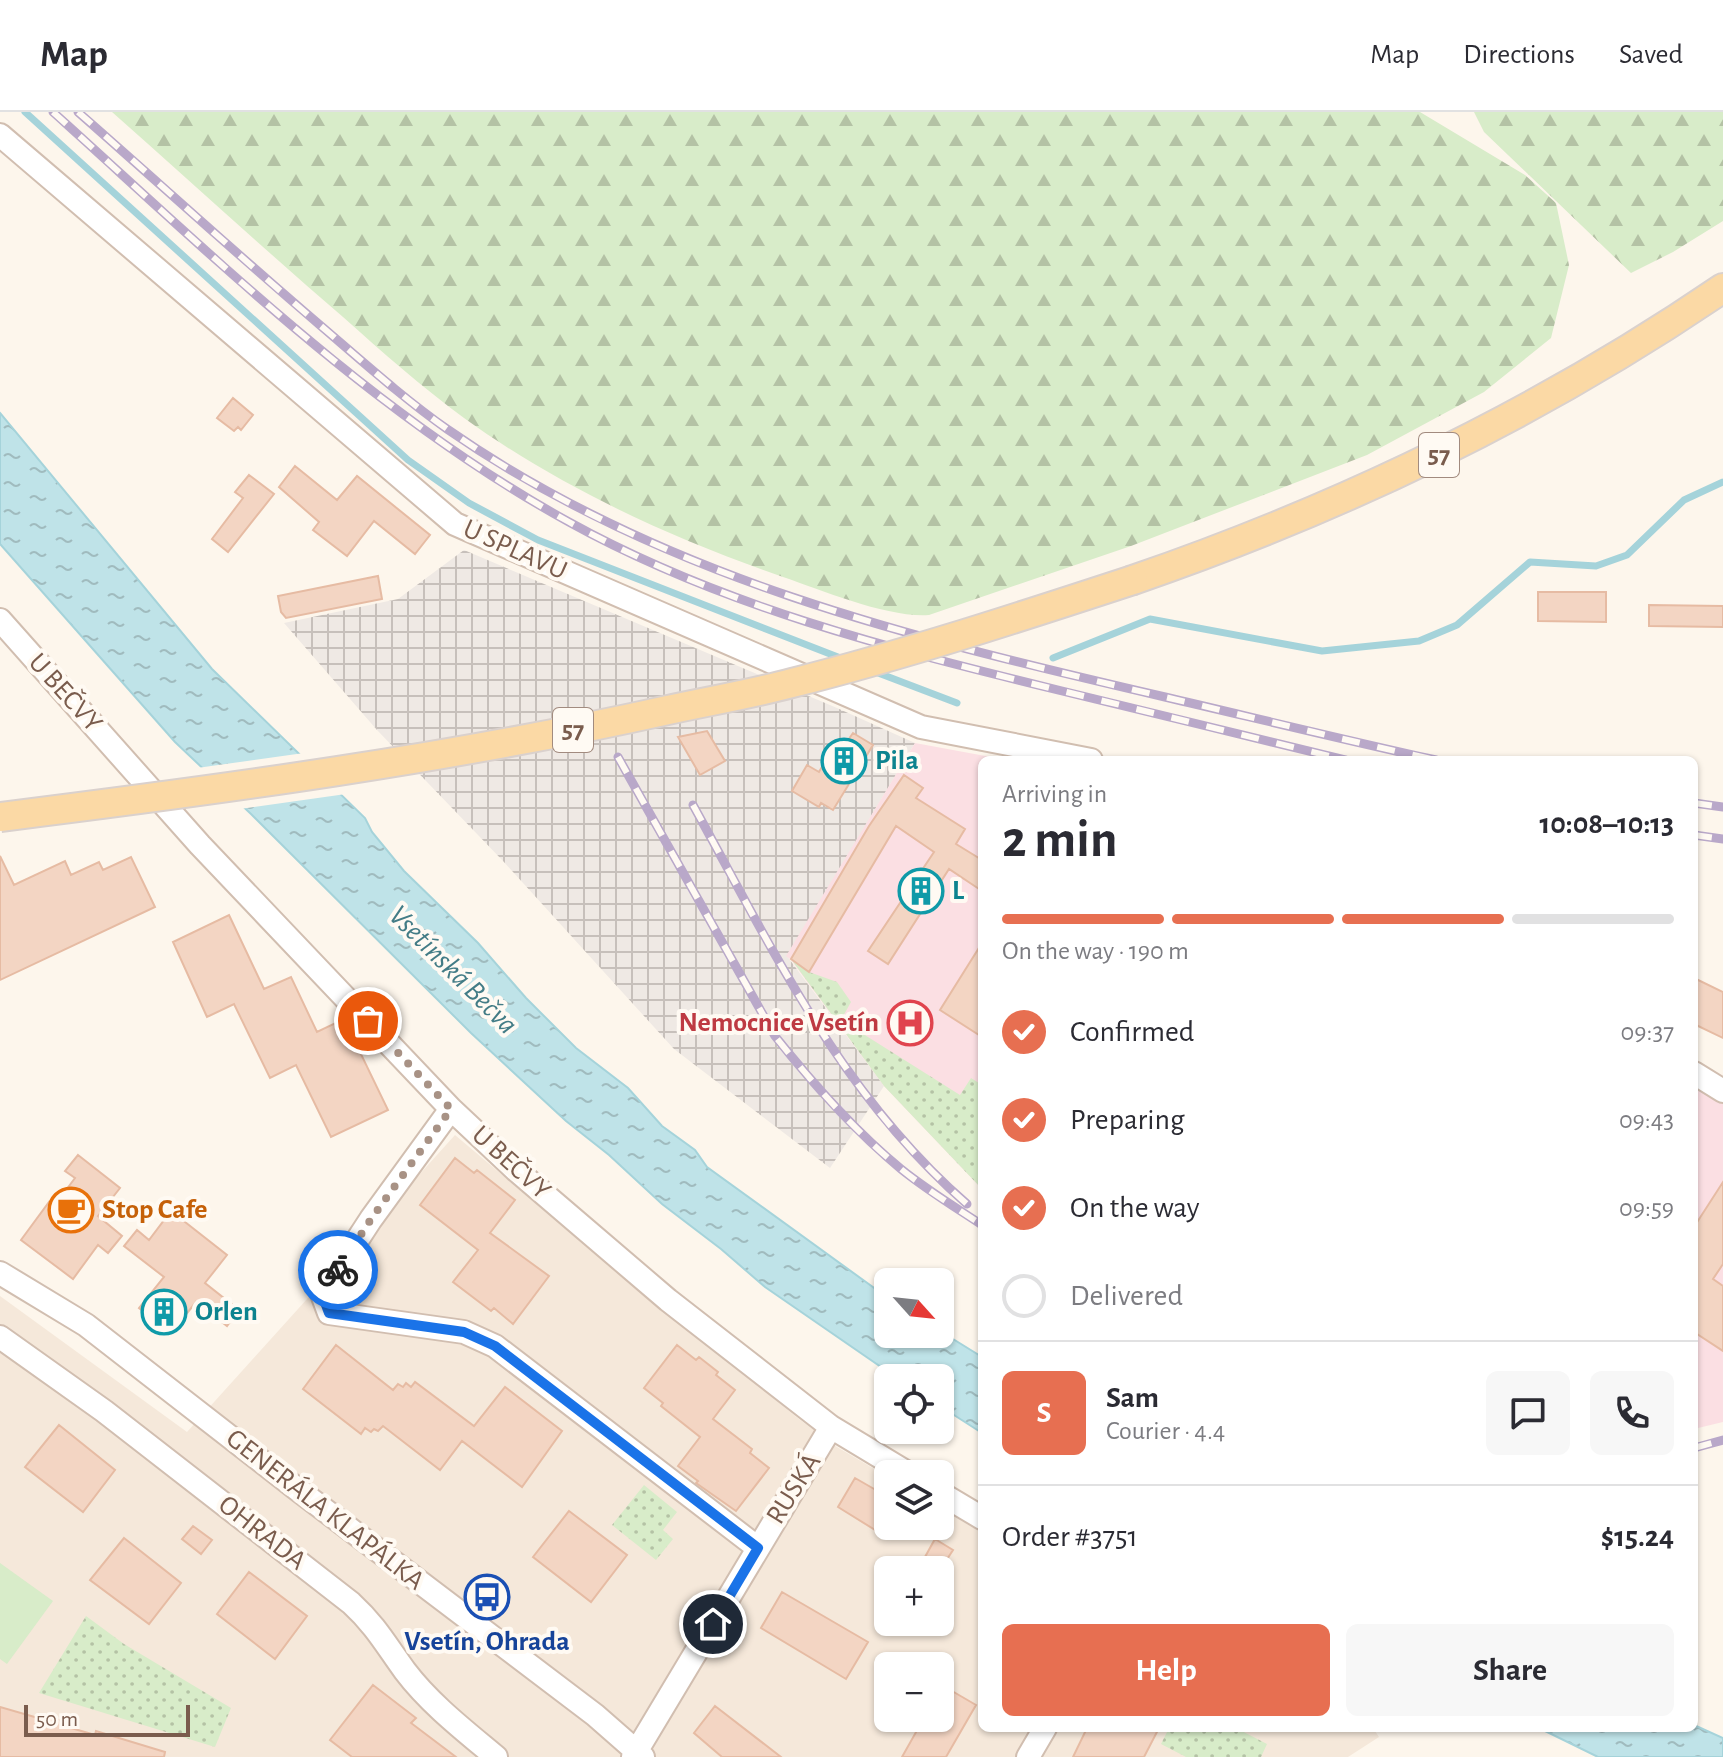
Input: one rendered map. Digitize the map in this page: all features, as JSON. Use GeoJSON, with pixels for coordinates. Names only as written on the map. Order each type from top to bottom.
{"type":"FeatureCollection","features":[{"type":"Feature","properties":{"kind":"main road","name":"57"},"geometry":{"type":"LineString","coordinates":[[0,817],[382,765],[637,717],[789,684],[873,661],[1133,580],[1295,519],[1438,456],[1535,406],[1631,350],[1723,288]]}},
{"type":"Feature","properties":{"kind":"street","name":"U SPLAVU"},"geometry":{"type":"LineString","coordinates":[[0,135],[455,524],[921,727],[1070,756]]}},
{"type":"Feature","properties":{"kind":"street","name":"U BEČVY"},"geometry":{"type":"LineString","coordinates":[[0,620],[200,845],[451,1109],[516,1170],[668,1300],[831,1427],[886,1460]]}},
{"type":"Feature","properties":{"kind":"street"},"geometry":{"type":"LineString","coordinates":[[1698,1075],[1723,1091]]}},
{"type":"Feature","properties":{"kind":"street"},"geometry":{"type":"LineString","coordinates":[[451,1109],[371,1219],[322,1294],[329,1313],[464,1332],[495,1346],[758,1548]]}},
{"type":"Feature","properties":{"kind":"street","name":"GENERÁLA KLAPÁLKA"},"geometry":{"type":"LineString","coordinates":[[0,1273],[86,1325],[595,1715],[638,1755]]}},
{"type":"Feature","properties":{"kind":"street","name":"OHRADA"},"geometry":{"type":"LineString","coordinates":[[0,1337],[104,1411],[351,1603],[382,1635],[406,1673],[448,1716],[496,1757]]}},
{"type":"Feature","properties":{"kind":"street","name":"RUSKÁ"},"geometry":{"type":"LineString","coordinates":[[638,1755],[831,1427]]}},
{"type":"Feature","properties":{"kind":"street"},"geometry":{"type":"LineString","coordinates":[[954,1501],[978,1516]]}},
{"type":"Feature","properties":{"kind":"street"},"geometry":{"type":"LineString","coordinates":[[1028,1757],[1043,1732]]}},
{"type":"Feature","properties":{"kind":"shaded area"},"geometry":{"type":"Polygon","coordinates":[[[464,550],[915,743],[787,956],[884,1086],[830,1168],[674,1049],[503,861],[377,730],[284,623],[398,599],[464,550]]]}},
{"type":"Feature","properties":{"kind":"shaded area","name":"Nemocnice Vsetín"},"geometry":{"type":"Polygon","coordinates":[[[915,743],[985,756],[978,756],[978,1185],[884,1086],[786,956],[915,743]]]}},
{"type":"Feature","properties":{"kind":"shaded area"},"geometry":{"type":"Polygon","coordinates":[[[1698,1087],[1723,1103],[1723,1422],[1698,1428],[1698,1087]]]}},
{"type":"Feature","properties":{"kind":"shaded area"},"geometry":{"type":"Polygon","coordinates":[[[455,1135],[799,1419],[874,1469],[874,1540],[954,1540],[954,1516],[978,1531],[978,1732],[1376,1732],[1379,1737],[1348,1757],[0,1757],[0,1296],[187,1432],[455,1135]]]}},
{"type":"Feature","properties":{"kind":"green space"},"geometry":{"type":"Polygon","coordinates":[[[112,112],[1420,112],[1525,175],[1556,203],[1569,265],[1551,338],[1484,392],[1367,455],[1131,546],[929,615],[913,615],[856,602],[700,546],[618,509],[539,467],[464,418],[402,369],[112,112]]]}},
{"type":"Feature","properties":{"kind":"green space"},"geometry":{"type":"Polygon","coordinates":[[[1474,112],[1723,112],[1723,221],[1631,273],[1484,132],[1474,112]]]}},
{"type":"Feature","properties":{"kind":"green space"},"geometry":{"type":"Polygon","coordinates":[[[791,959],[809,972],[837,982],[851,1002],[841,1020],[960,1095],[971,1078],[978,1082],[978,1185],[884,1086],[791,959]]]}},
{"type":"Feature","properties":{"kind":"green space"},"geometry":{"type":"Polygon","coordinates":[[[644,1485],[677,1512],[663,1530],[673,1539],[656,1560],[612,1525],[644,1485]]]}},
{"type":"Feature","properties":{"kind":"green space"},"geometry":{"type":"Polygon","coordinates":[[[0,1563],[53,1601],[7,1664],[0,1659],[0,1563]]]}},
{"type":"Feature","properties":{"kind":"green space"},"geometry":{"type":"Polygon","coordinates":[[[86,1616],[124,1644],[231,1708],[215,1747],[39,1693],[86,1616]]]}},
{"type":"Feature","properties":{"kind":"green space"},"geometry":{"type":"Polygon","coordinates":[[[1167,1732],[1244,1732],[1267,1744],[1261,1757],[1186,1757],[1161,1744],[1167,1732]]]}},
{"type":"Feature","properties":{"kind":"water","name":"Vsetínská Bečva"},"geometry":{"type":"Polygon","coordinates":[[[0,413],[212,669],[365,818],[372,832],[404,871],[478,943],[526,998],[576,1048],[628,1088],[662,1126],[695,1150],[707,1167],[874,1288],[874,1348],[954,1348],[954,1340],[978,1355],[978,1430],[954,1415],[954,1364],[877,1364],[765,1287],[566,1121],[471,1033],[175,742],[0,544],[0,413]]]}},
{"type":"Feature","properties":{"kind":"water"},"geometry":{"type":"Polygon","coordinates":[[[1698,1727],[1723,1738],[1723,1757],[1598,1757],[1547,1732],[1698,1732],[1698,1727]]]}},
{"type":"Feature","properties":{"kind":"pier"},"geometry":{"type":"Polygon","coordinates":[[[304,753],[346,794],[240,809],[197,768],[304,753]]]}},
{"type":"Feature","properties":{"kind":"building"},"geometry":{"type":"Polygon","coordinates":[[[233,398],[253,415],[241,430],[238,427],[234,431],[217,418],[233,398]]]}},
{"type":"Feature","properties":{"kind":"building"},"geometry":{"type":"Polygon","coordinates":[[[295,466],[337,500],[357,476],[430,535],[415,554],[374,521],[347,556],[313,530],[319,522],[279,487],[295,466]]]}},
{"type":"Feature","properties":{"kind":"building"},"geometry":{"type":"Polygon","coordinates":[[[249,475],[274,494],[228,552],[212,539],[243,498],[235,492],[249,475]]]}},
{"type":"Feature","properties":{"kind":"building"},"geometry":{"type":"Polygon","coordinates":[[[378,576],[382,599],[286,618],[281,612],[278,596],[378,576]]]}},
{"type":"Feature","properties":{"kind":"building"},"geometry":{"type":"Polygon","coordinates":[[[1538,592],[1606,592],[1606,622],[1538,621],[1538,592]]]}},
{"type":"Feature","properties":{"kind":"building"},"geometry":{"type":"Polygon","coordinates":[[[1649,605],[1723,606],[1723,627],[1649,626],[1649,605]]]}},
{"type":"Feature","properties":{"kind":"building"},"geometry":{"type":"Polygon","coordinates":[[[707,731],[725,761],[700,775],[678,737],[707,731]]]}},
{"type":"Feature","properties":{"kind":"building"},"geometry":{"type":"Polygon","coordinates":[[[853,733],[873,745],[833,810],[821,803],[819,807],[792,791],[807,765],[819,772],[834,746],[841,750],[853,733]]]}},
{"type":"Feature","properties":{"kind":"building"},"geometry":{"type":"Polygon","coordinates":[[[904,775],[923,788],[916,798],[965,829],[956,844],[978,858],[978,888],[949,869],[888,964],[868,951],[934,852],[896,826],[809,972],[791,959],[869,826],[904,775]]]}},
{"type":"Feature","properties":{"kind":"building"},"geometry":{"type":"Polygon","coordinates":[[[0,856],[14,885],[65,861],[71,875],[99,862],[103,870],[131,857],[155,907],[0,980],[0,856]]]}},
{"type":"Feature","properties":{"kind":"building"},"geometry":{"type":"Polygon","coordinates":[[[229,915],[264,989],[291,977],[317,1032],[344,1019],[388,1110],[331,1137],[296,1065],[270,1078],[234,1004],[207,1017],[173,942],[229,915]]]}},
{"type":"Feature","properties":{"kind":"building"},"geometry":{"type":"Polygon","coordinates":[[[978,949],[978,1034],[940,1010],[978,949]]]}},
{"type":"Feature","properties":{"kind":"building"},"geometry":{"type":"Polygon","coordinates":[[[1698,980],[1723,992],[1723,1038],[1698,1026],[1698,980]]]}},
{"type":"Feature","properties":{"kind":"building"},"geometry":{"type":"Polygon","coordinates":[[[78,1155],[120,1188],[98,1216],[122,1236],[108,1253],[98,1245],[73,1279],[21,1240],[49,1202],[54,1206],[75,1178],[65,1171],[78,1155]]]}},
{"type":"Feature","properties":{"kind":"building"},"geometry":{"type":"Polygon","coordinates":[[[455,1158],[474,1173],[477,1170],[515,1200],[490,1233],[549,1276],[513,1324],[453,1282],[478,1250],[420,1205],[455,1158]]]}},
{"type":"Feature","properties":{"kind":"building"},"geometry":{"type":"Polygon","coordinates":[[[1723,1182],[1723,1264],[1713,1279],[1723,1286],[1723,1351],[1698,1335],[1698,1221],[1723,1182]]]}},
{"type":"Feature","properties":{"kind":"building"},"geometry":{"type":"Polygon","coordinates":[[[171,1211],[227,1255],[205,1283],[239,1310],[227,1326],[196,1302],[171,1333],[139,1308],[164,1277],[124,1246],[137,1230],[149,1240],[171,1211]]]}},
{"type":"Feature","properties":{"kind":"building"},"geometry":{"type":"Polygon","coordinates":[[[336,1345],[393,1390],[398,1384],[403,1387],[406,1383],[411,1387],[415,1382],[474,1426],[505,1387],[562,1431],[522,1487],[462,1441],[440,1470],[383,1426],[371,1432],[365,1428],[361,1434],[303,1389],[336,1345]]]}},
{"type":"Feature","properties":{"kind":"building"},"geometry":{"type":"Polygon","coordinates":[[[677,1345],[696,1360],[699,1357],[735,1390],[713,1419],[752,1449],[750,1453],[769,1468],[736,1511],[678,1466],[700,1437],[644,1388],[677,1345]]]}},
{"type":"Feature","properties":{"kind":"building"},"geometry":{"type":"Polygon","coordinates":[[[59,1425],[115,1470],[83,1512],[25,1467],[59,1425]]]}},
{"type":"Feature","properties":{"kind":"building"},"geometry":{"type":"Polygon","coordinates":[[[855,1478],[874,1489],[874,1529],[838,1507],[855,1478]]]}},
{"type":"Feature","properties":{"kind":"building"},"geometry":{"type":"Polygon","coordinates":[[[569,1511],[627,1555],[591,1602],[533,1557],[569,1511]]]}},
{"type":"Feature","properties":{"kind":"building"},"geometry":{"type":"Polygon","coordinates":[[[193,1526],[212,1540],[201,1554],[182,1539],[193,1526]]]}},
{"type":"Feature","properties":{"kind":"building"},"geometry":{"type":"Polygon","coordinates":[[[124,1538],[181,1583],[149,1624],[90,1580],[124,1538]]]}},
{"type":"Feature","properties":{"kind":"building"},"geometry":{"type":"Polygon","coordinates":[[[934,1540],[953,1550],[949,1556],[926,1556],[934,1540]]]}},
{"type":"Feature","properties":{"kind":"building"},"geometry":{"type":"Polygon","coordinates":[[[249,1572],[307,1616],[275,1659],[217,1614],[249,1572]]]}},
{"type":"Feature","properties":{"kind":"building"},"geometry":{"type":"Polygon","coordinates":[[[782,1592],[868,1642],[846,1679],[761,1628],[782,1592]]]}},
{"type":"Feature","properties":{"kind":"building"},"geometry":{"type":"Polygon","coordinates":[[[373,1685],[416,1718],[411,1723],[456,1757],[352,1757],[330,1740],[373,1685]]]}},
{"type":"Feature","properties":{"kind":"building"},"geometry":{"type":"Polygon","coordinates":[[[954,1692],[976,1705],[946,1757],[902,1757],[916,1732],[954,1732],[954,1692]]]}},
{"type":"Feature","properties":{"kind":"building"},"geometry":{"type":"Polygon","coordinates":[[[715,1706],[781,1757],[722,1757],[694,1733],[715,1706]]]}},
{"type":"Feature","properties":{"kind":"building"},"geometry":{"type":"Polygon","coordinates":[[[0,1707],[38,1718],[39,1714],[62,1721],[61,1725],[95,1735],[96,1731],[165,1752],[164,1757],[0,1757],[0,1707]]]}},
{"type":"Feature","properties":{"kind":"building"},"geometry":{"type":"Polygon","coordinates":[[[1085,1732],[1157,1732],[1144,1757],[1073,1757],[1085,1732]]]}},
{"type":"Feature","properties":{"kind":"waterway"},"geometry":{"type":"LineString","coordinates":[[25,112],[408,460],[469,503],[538,540],[843,659]]}},
{"type":"Feature","properties":{"kind":"waterway"},"geometry":{"type":"LineString","coordinates":[[1053,658],[1150,619],[1322,651],[1419,641],[1457,625],[1530,562],[1596,566],[1627,555],[1684,500],[1723,482]]}},
{"type":"Feature","properties":{"kind":"waterway"},"geometry":{"type":"LineString","coordinates":[[873,671],[957,703]]}},
{"type":"Feature","properties":{"kind":"railway"},"geometry":{"type":"LineString","coordinates":[[53,112],[237,278],[364,384],[498,480],[627,552],[746,601],[870,641],[1330,756]]}},
{"type":"Feature","properties":{"kind":"railway"},"geometry":{"type":"LineString","coordinates":[[78,112],[290,300],[415,405],[529,481],[614,526],[702,564],[884,626],[1071,675],[1419,756]]}},
{"type":"Feature","properties":{"kind":"railway"},"geometry":{"type":"LineString","coordinates":[[618,757],[775,1036],[867,1139],[901,1169],[978,1222]]}},
{"type":"Feature","properties":{"kind":"railway"},"geometry":{"type":"LineString","coordinates":[[1698,804],[1723,807]]}},
{"type":"Feature","properties":{"kind":"railway"},"geometry":{"type":"LineString","coordinates":[[693,805],[781,966],[846,1067],[922,1161],[967,1204]]}},
{"type":"Feature","properties":{"kind":"railway"},"geometry":{"type":"LineString","coordinates":[[1698,836],[1723,839]]}},
{"type":"Feature","properties":{"kind":"railway"},"geometry":{"type":"LineString","coordinates":[[1698,1447],[1723,1440]]}},
{"type":"Feature","properties":{"kind":"way so far"},"geometry":{"type":"LineString","coordinates":[[338,1270],[451,1109],[368,1021]]}},
{"type":"Feature","properties":{"kind":"place","name":"Pila"},"geometry":{"type":"Point","coordinates":[844,761]}},
{"type":"Feature","properties":{"kind":"place","name":"L"},"geometry":{"type":"Point","coordinates":[921,891]}},
{"type":"Feature","properties":{"kind":"place","name":"Nemocnice Vsetín"},"geometry":{"type":"Point","coordinates":[910,1023]}},
{"type":"Feature","properties":{"kind":"place","name":"Stop Cafe"},"geometry":{"type":"Point","coordinates":[71,1210]}},
{"type":"Feature","properties":{"kind":"place","name":"Orlen"},"geometry":{"type":"Point","coordinates":[164,1312]}},
{"type":"Feature","properties":{"kind":"place","name":"Vsetín, Ohrada"},"geometry":{"type":"Point","coordinates":[487,1597]}},
{"type":"Feature","properties":{"kind":"route"},"geometry":{"type":"LineString","coordinates":[[338,1270],[322,1294],[329,1313],[464,1332],[495,1346],[758,1548],[713,1624]]}}]}
